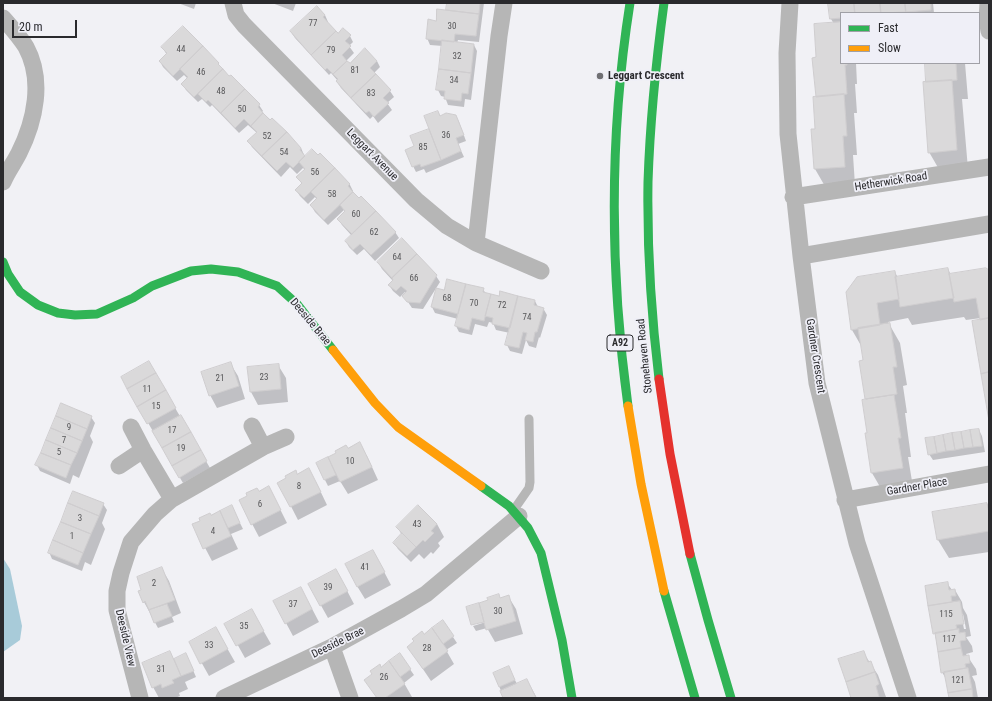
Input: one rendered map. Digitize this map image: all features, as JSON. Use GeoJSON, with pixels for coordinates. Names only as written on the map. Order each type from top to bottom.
{"type":"FeatureCollection","features":[{"type":"Feature","properties":{"kind":"main road","name":"Stonehaven Road"},"geometry":{"type":"LineString","coordinates":[[630,3],[620,88],[616,148],[614,209],[618,323],[625,388],[643,496],[668,609],[695,698]]}},
{"type":"Feature","properties":{"kind":"main road","name":"Stonehaven Road"},"geometry":{"type":"LineString","coordinates":[[664,3],[657,55],[650,151],[648,207],[651,305],[659,380],[676,490],[701,597],[730,698]]}},
{"type":"Feature","properties":{"kind":"main road","name":"Deeside Brae"},"geometry":{"type":"LineString","coordinates":[[3,262],[8,274],[20,292],[38,305],[58,313],[75,315],[97,314],[133,298],[152,286],[191,270],[211,269],[238,272],[277,286],[297,304],[375,403],[398,427],[509,506],[528,528],[540,553],[562,640],[572,698]]}},
{"type":"Feature","properties":{"kind":"street","name":"Leggart Avenue"},"geometry":{"type":"LineString","coordinates":[[233,3],[236,15],[244,25],[416,200],[447,226],[476,244],[541,270]]}},
{"type":"Feature","properties":{"kind":"street"},"geometry":{"type":"LineString","coordinates":[[476,244],[504,3]]}},
{"type":"Feature","properties":{"kind":"street","name":"Gardner Crescent"},"geometry":{"type":"LineString","coordinates":[[790,3],[787,53],[788,134],[800,256],[817,382],[845,500],[868,581],[908,698]]}},
{"type":"Feature","properties":{"kind":"street"},"geometry":{"type":"LineString","coordinates":[[988,3],[987,19],[989,31]]}},
{"type":"Feature","properties":{"kind":"street"},"geometry":{"type":"LineString","coordinates":[[3,18],[26,47],[35,72],[36,93],[32,118],[19,152],[3,182]]}},
{"type":"Feature","properties":{"kind":"street","name":"Hetherwick Road"},"geometry":{"type":"LineString","coordinates":[[794,197],[989,167]]}},
{"type":"Feature","properties":{"kind":"street"},"geometry":{"type":"LineString","coordinates":[[800,256],[989,224]]}},
{"type":"Feature","properties":{"kind":"street"},"geometry":{"type":"LineString","coordinates":[[252,426],[262,447]]}},
{"type":"Feature","properties":{"kind":"street"},"geometry":{"type":"LineString","coordinates":[[131,427],[172,499]]}},
{"type":"Feature","properties":{"kind":"street","name":"Deeside View"},"geometry":{"type":"LineString","coordinates":[[140,698],[117,610],[117,591],[131,542],[155,514],[172,499],[262,447],[286,436]]}},
{"type":"Feature","properties":{"kind":"street"},"geometry":{"type":"LineString","coordinates":[[119,466],[143,450]]}},
{"type":"Feature","properties":{"kind":"street","name":"Gardner Place"},"geometry":{"type":"LineString","coordinates":[[845,500],[989,474]]}},
{"type":"Feature","properties":{"kind":"street","name":"Deeside Brae"},"geometry":{"type":"LineString","coordinates":[[224,698],[332,646],[426,594],[516,514]]}},
{"type":"Feature","properties":{"kind":"street"},"geometry":{"type":"LineString","coordinates":[[332,646],[350,698]]}},
{"type":"Feature","properties":{"kind":"lane"},"geometry":{"type":"LineString","coordinates":[[516,514],[529,488],[530,482],[529,419]]}},
{"type":"Feature","properties":{"kind":"water"},"geometry":{"type":"Polygon","coordinates":[[[3,558],[10,569],[22,626],[20,640],[3,652],[3,558]]]}},
{"type":"Feature","properties":{"kind":"building"},"geometry":{"type":"Polygon","coordinates":[[[447,3],[480,3],[479,14],[446,10],[447,3]]]}},
{"type":"Feature","properties":{"kind":"building"},"geometry":{"type":"Polygon","coordinates":[[[828,3],[854,3],[855,12],[840,12],[840,18],[830,19],[828,3]]]}},
{"type":"Feature","properties":{"kind":"building"},"geometry":{"type":"Polygon","coordinates":[[[854,3],[880,3],[881,12],[855,12],[854,3]]]}},
{"type":"Feature","properties":{"kind":"building"},"geometry":{"type":"Polygon","coordinates":[[[880,3],[905,3],[906,12],[881,12],[880,3]]]}},
{"type":"Feature","properties":{"kind":"building"},"geometry":{"type":"Polygon","coordinates":[[[905,3],[931,3],[931,10],[906,12],[905,3]]]}},
{"type":"Feature","properties":{"kind":"building"},"geometry":{"type":"Polygon","coordinates":[[[317,6],[325,15],[323,17],[336,31],[311,55],[290,31],[317,6]]]}},
{"type":"Feature","properties":{"kind":"building"},"geometry":{"type":"Polygon","coordinates":[[[437,9],[479,14],[476,36],[455,34],[454,42],[426,39],[428,19],[436,21],[437,9]]]}},
{"type":"Feature","properties":{"kind":"building"},"geometry":{"type":"Polygon","coordinates":[[[840,22],[840,64],[847,64],[845,65],[847,94],[816,97],[812,58],[816,57],[814,24],[840,22]]]}},
{"type":"Feature","properties":{"kind":"building"},"geometry":{"type":"Polygon","coordinates":[[[183,26],[203,46],[173,76],[159,61],[167,53],[161,47],[183,26]]]}},
{"type":"Feature","properties":{"kind":"building"},"geometry":{"type":"Polygon","coordinates":[[[343,28],[351,35],[345,41],[351,46],[342,55],[347,61],[333,74],[327,68],[325,70],[311,55],[336,31],[338,33],[343,28]]]}},
{"type":"Feature","properties":{"kind":"building"},"geometry":{"type":"Polygon","coordinates":[[[442,40],[474,44],[471,73],[439,69],[442,40]]]}},
{"type":"Feature","properties":{"kind":"building"},"geometry":{"type":"Polygon","coordinates":[[[203,46],[223,69],[194,97],[181,84],[188,77],[180,69],[203,46]]]}},
{"type":"Feature","properties":{"kind":"building"},"geometry":{"type":"Polygon","coordinates":[[[365,48],[377,61],[370,68],[376,74],[351,98],[336,81],[338,79],[333,74],[347,61],[350,63],[365,48]]]}},
{"type":"Feature","properties":{"kind":"building"},"geometry":{"type":"Polygon","coordinates":[[[925,64],[956,64],[957,80],[926,82],[925,64]]]}},
{"type":"Feature","properties":{"kind":"building"},"geometry":{"type":"Polygon","coordinates":[[[223,69],[245,89],[221,113],[208,100],[206,102],[198,94],[223,69]]]}},
{"type":"Feature","properties":{"kind":"building"},"geometry":{"type":"Polygon","coordinates":[[[439,69],[471,73],[468,94],[462,93],[461,101],[444,99],[445,91],[436,90],[439,69]]]}},
{"type":"Feature","properties":{"kind":"building"},"geometry":{"type":"Polygon","coordinates":[[[376,74],[391,90],[383,98],[389,103],[374,117],[369,111],[366,113],[351,98],[376,74]]]}},
{"type":"Feature","properties":{"kind":"building"},"geometry":{"type":"Polygon","coordinates":[[[952,80],[957,150],[928,153],[923,82],[952,80]]]}},
{"type":"Feature","properties":{"kind":"building"},"geometry":{"type":"Polygon","coordinates":[[[245,89],[260,104],[258,107],[263,113],[251,126],[244,119],[235,128],[221,113],[245,89]]]}},
{"type":"Feature","properties":{"kind":"building"},"geometry":{"type":"Polygon","coordinates":[[[844,94],[847,136],[843,136],[845,167],[814,169],[811,129],[815,129],[813,97],[844,94]]]}},
{"type":"Feature","properties":{"kind":"building"},"geometry":{"type":"Polygon","coordinates":[[[438,111],[440,116],[446,113],[456,115],[464,135],[456,138],[461,151],[441,160],[424,116],[438,111]]]}},
{"type":"Feature","properties":{"kind":"building"},"geometry":{"type":"Polygon","coordinates":[[[263,113],[270,120],[272,118],[287,132],[262,156],[247,141],[257,132],[251,126],[263,113]]]}},
{"type":"Feature","properties":{"kind":"building"},"geometry":{"type":"Polygon","coordinates":[[[429,129],[441,160],[421,167],[420,164],[412,167],[405,150],[414,146],[410,136],[429,129]]]}},
{"type":"Feature","properties":{"kind":"building"},"geometry":{"type":"Polygon","coordinates":[[[287,132],[301,148],[300,150],[305,156],[293,168],[286,162],[277,171],[262,156],[287,132]]]}},
{"type":"Feature","properties":{"kind":"building"},"geometry":{"type":"Polygon","coordinates":[[[312,149],[318,155],[320,153],[335,168],[304,198],[295,190],[302,183],[296,177],[305,169],[299,162],[312,149]]]}},
{"type":"Feature","properties":{"kind":"building"},"geometry":{"type":"Polygon","coordinates":[[[335,168],[350,184],[348,186],[353,192],[324,220],[310,205],[317,198],[311,192],[335,168]]]}},
{"type":"Feature","properties":{"kind":"building"},"geometry":{"type":"Polygon","coordinates":[[[353,192],[359,198],[361,196],[376,211],[352,234],[337,219],[345,211],[340,205],[353,192]]]}},
{"type":"Feature","properties":{"kind":"building"},"geometry":{"type":"Polygon","coordinates":[[[376,211],[396,232],[371,255],[360,244],[353,250],[345,241],[376,211]]]}},
{"type":"Feature","properties":{"kind":"building"},"geometry":{"type":"Polygon","coordinates":[[[402,238],[417,254],[392,278],[377,262],[402,238]]]}},
{"type":"Feature","properties":{"kind":"building"},"geometry":{"type":"Polygon","coordinates":[[[417,254],[437,275],[420,303],[407,302],[402,296],[407,291],[401,286],[396,291],[388,285],[393,280],[392,278],[417,254]]]}},
{"type":"Feature","properties":{"kind":"building"},"geometry":{"type":"Polygon","coordinates":[[[948,268],[954,298],[900,307],[895,277],[948,268]]]}},
{"type":"Feature","properties":{"kind":"building"},"geometry":{"type":"Polygon","coordinates":[[[986,268],[989,270],[989,318],[980,320],[976,298],[954,302],[949,274],[986,268]]]}},
{"type":"Feature","properties":{"kind":"building"},"geometry":{"type":"Polygon","coordinates":[[[895,271],[899,299],[877,303],[880,325],[851,330],[846,292],[857,277],[895,271]]]}},
{"type":"Feature","properties":{"kind":"building"},"geometry":{"type":"Polygon","coordinates":[[[447,279],[466,284],[458,314],[431,307],[436,288],[444,290],[447,279]]]}},
{"type":"Feature","properties":{"kind":"building"},"geometry":{"type":"Polygon","coordinates":[[[466,284],[484,288],[483,292],[491,294],[484,321],[472,318],[469,330],[455,326],[466,284]]]}},
{"type":"Feature","properties":{"kind":"building"},"geometry":{"type":"Polygon","coordinates":[[[500,291],[518,296],[510,328],[492,324],[493,318],[485,316],[491,294],[499,296],[500,291]]]}},
{"type":"Feature","properties":{"kind":"building"},"geometry":{"type":"Polygon","coordinates":[[[518,296],[535,300],[534,305],[544,308],[533,342],[525,340],[527,333],[523,332],[519,348],[505,345],[518,296]]]}},
{"type":"Feature","properties":{"kind":"building"},"geometry":{"type":"Polygon","coordinates":[[[989,318],[989,372],[981,374],[972,321],[989,318]]]}},
{"type":"Feature","properties":{"kind":"building"},"geometry":{"type":"Polygon","coordinates":[[[890,323],[897,367],[893,367],[897,394],[865,399],[859,361],[863,360],[858,328],[890,323]]]}},
{"type":"Feature","properties":{"kind":"building"},"geometry":{"type":"Polygon","coordinates":[[[149,361],[156,373],[127,389],[121,377],[149,361]]]}},
{"type":"Feature","properties":{"kind":"building"},"geometry":{"type":"Polygon","coordinates":[[[231,362],[239,386],[209,396],[201,372],[231,362]]]}},
{"type":"Feature","properties":{"kind":"building"},"geometry":{"type":"Polygon","coordinates":[[[279,364],[281,389],[250,392],[247,367],[279,364]]]}},
{"type":"Feature","properties":{"kind":"building"},"geometry":{"type":"Polygon","coordinates":[[[989,372],[989,421],[981,374],[989,372]]]}},
{"type":"Feature","properties":{"kind":"building"},"geometry":{"type":"Polygon","coordinates":[[[156,373],[166,390],[137,407],[127,389],[156,373]]]}},
{"type":"Feature","properties":{"kind":"building"},"geometry":{"type":"Polygon","coordinates":[[[166,390],[176,408],[147,424],[137,407],[166,390]]]}},
{"type":"Feature","properties":{"kind":"building"},"geometry":{"type":"Polygon","coordinates":[[[894,395],[901,438],[898,438],[903,468],[871,473],[862,400],[894,395]]]}},
{"type":"Feature","properties":{"kind":"building"},"geometry":{"type":"Polygon","coordinates":[[[61,403],[92,416],[87,429],[56,416],[61,403]]]}},
{"type":"Feature","properties":{"kind":"building"},"geometry":{"type":"Polygon","coordinates":[[[181,415],[191,432],[162,448],[152,431],[181,415]]]}},
{"type":"Feature","properties":{"kind":"building"},"geometry":{"type":"Polygon","coordinates":[[[56,416],[87,429],[82,441],[51,428],[56,416]]]}},
{"type":"Feature","properties":{"kind":"building"},"geometry":{"type":"Polygon","coordinates":[[[51,428],[82,441],[77,453],[46,440],[51,428]]]}},
{"type":"Feature","properties":{"kind":"building"},"geometry":{"type":"Polygon","coordinates":[[[979,429],[982,446],[973,447],[970,430],[979,429]]]}},
{"type":"Feature","properties":{"kind":"building"},"geometry":{"type":"Polygon","coordinates":[[[970,430],[973,447],[964,448],[961,432],[970,430]]]}},
{"type":"Feature","properties":{"kind":"building"},"geometry":{"type":"Polygon","coordinates":[[[191,432],[201,450],[172,466],[162,448],[191,432]]]}},
{"type":"Feature","properties":{"kind":"building"},"geometry":{"type":"Polygon","coordinates":[[[961,432],[964,448],[955,450],[952,433],[961,432]]]}},
{"type":"Feature","properties":{"kind":"building"},"geometry":{"type":"Polygon","coordinates":[[[952,433],[955,450],[946,451],[943,435],[952,433]]]}},
{"type":"Feature","properties":{"kind":"building"},"geometry":{"type":"Polygon","coordinates":[[[943,435],[946,451],[937,453],[934,437],[943,435]]]}},
{"type":"Feature","properties":{"kind":"building"},"geometry":{"type":"Polygon","coordinates":[[[934,437],[937,453],[928,455],[925,438],[934,437]]]}},
{"type":"Feature","properties":{"kind":"building"},"geometry":{"type":"Polygon","coordinates":[[[46,440],[77,453],[71,465],[41,453],[46,440]]]}},
{"type":"Feature","properties":{"kind":"building"},"geometry":{"type":"Polygon","coordinates":[[[360,442],[372,467],[340,482],[328,457],[346,445],[348,448],[360,442]]]}},
{"type":"Feature","properties":{"kind":"building"},"geometry":{"type":"Polygon","coordinates":[[[201,450],[207,461],[179,478],[172,466],[201,450]]]}},
{"type":"Feature","properties":{"kind":"building"},"geometry":{"type":"Polygon","coordinates":[[[41,453],[71,465],[66,478],[35,465],[41,453]]]}},
{"type":"Feature","properties":{"kind":"building"},"geometry":{"type":"Polygon","coordinates":[[[328,457],[336,475],[324,480],[316,463],[328,457]]]}},
{"type":"Feature","properties":{"kind":"building"},"geometry":{"type":"Polygon","coordinates":[[[309,468],[321,492],[290,507],[277,483],[286,478],[285,476],[296,470],[297,474],[309,468]]]}},
{"type":"Feature","properties":{"kind":"building"},"geometry":{"type":"Polygon","coordinates":[[[269,486],[281,510],[251,525],[239,500],[247,496],[246,493],[257,488],[259,491],[269,486]]]}},
{"type":"Feature","properties":{"kind":"building"},"geometry":{"type":"Polygon","coordinates":[[[73,491],[104,503],[99,516],[68,503],[73,491]]]}},
{"type":"Feature","properties":{"kind":"building"},"geometry":{"type":"Polygon","coordinates":[[[68,503],[99,516],[91,534],[61,522],[68,503]]]}},
{"type":"Feature","properties":{"kind":"building"},"geometry":{"type":"Polygon","coordinates":[[[987,503],[989,513],[989,531],[937,540],[932,512],[987,503]]]}},
{"type":"Feature","properties":{"kind":"building"},"geometry":{"type":"Polygon","coordinates":[[[232,505],[240,523],[228,528],[220,511],[232,505]]]}},
{"type":"Feature","properties":{"kind":"building"},"geometry":{"type":"Polygon","coordinates":[[[418,505],[437,524],[431,531],[434,533],[425,542],[423,540],[416,547],[396,527],[418,505]]]}},
{"type":"Feature","properties":{"kind":"building"},"geometry":{"type":"Polygon","coordinates":[[[220,511],[231,536],[203,549],[192,524],[200,521],[199,518],[210,513],[211,515],[220,511]]]}},
{"type":"Feature","properties":{"kind":"building"},"geometry":{"type":"Polygon","coordinates":[[[61,522],[91,534],[83,553],[53,540],[61,522]]]}},
{"type":"Feature","properties":{"kind":"building"},"geometry":{"type":"Polygon","coordinates":[[[402,533],[416,547],[407,556],[393,543],[402,533]]]}},
{"type":"Feature","properties":{"kind":"building"},"geometry":{"type":"Polygon","coordinates":[[[53,540],[83,553],[78,565],[48,553],[53,540]]]}},
{"type":"Feature","properties":{"kind":"building"},"geometry":{"type":"Polygon","coordinates":[[[373,550],[385,572],[357,587],[345,564],[373,550]]]}},
{"type":"Feature","properties":{"kind":"building"},"geometry":{"type":"Polygon","coordinates":[[[162,567],[175,600],[149,610],[145,601],[143,603],[138,591],[141,590],[137,577],[162,567]]]}},
{"type":"Feature","properties":{"kind":"building"},"geometry":{"type":"Polygon","coordinates":[[[336,569],[348,591],[320,606],[308,584],[336,569]]]}},
{"type":"Feature","properties":{"kind":"building"},"geometry":{"type":"Polygon","coordinates":[[[948,582],[949,590],[955,589],[956,596],[951,596],[952,602],[928,606],[925,586],[948,582]]]}},
{"type":"Feature","properties":{"kind":"building"},"geometry":{"type":"Polygon","coordinates":[[[301,587],[312,609],[285,624],[273,601],[301,587]]]}},
{"type":"Feature","properties":{"kind":"building"},"geometry":{"type":"Polygon","coordinates":[[[499,594],[500,598],[509,595],[516,621],[486,630],[479,603],[488,600],[487,598],[499,594]]]}},
{"type":"Feature","properties":{"kind":"building"},"geometry":{"type":"Polygon","coordinates":[[[960,601],[964,624],[956,625],[957,629],[933,634],[928,606],[960,601]]]}},
{"type":"Feature","properties":{"kind":"building"},"geometry":{"type":"Polygon","coordinates":[[[479,603],[484,622],[471,625],[466,607],[479,603]]]}},
{"type":"Feature","properties":{"kind":"building"},"geometry":{"type":"Polygon","coordinates":[[[167,604],[172,616],[154,623],[149,610],[167,604]]]}},
{"type":"Feature","properties":{"kind":"building"},"geometry":{"type":"Polygon","coordinates":[[[252,609],[264,631],[236,646],[224,624],[252,609]]]}},
{"type":"Feature","properties":{"kind":"building"},"geometry":{"type":"Polygon","coordinates":[[[443,620],[454,636],[443,644],[432,628],[443,620]]]}},
{"type":"Feature","properties":{"kind":"building"},"geometry":{"type":"Polygon","coordinates":[[[216,627],[228,649],[200,664],[189,642],[216,627]]]}},
{"type":"Feature","properties":{"kind":"building"},"geometry":{"type":"Polygon","coordinates":[[[432,628],[448,651],[423,669],[407,647],[414,641],[412,639],[422,631],[424,634],[432,628]]]}},
{"type":"Feature","properties":{"kind":"building"},"geometry":{"type":"Polygon","coordinates":[[[959,629],[959,633],[965,632],[966,640],[960,641],[961,648],[938,652],[935,633],[959,629]]]}},
{"type":"Feature","properties":{"kind":"building"},"geometry":{"type":"Polygon","coordinates":[[[961,648],[963,656],[969,655],[970,663],[965,664],[966,668],[941,673],[938,652],[961,648]]]}},
{"type":"Feature","properties":{"kind":"building"},"geometry":{"type":"Polygon","coordinates":[[[170,651],[181,676],[172,680],[174,683],[162,688],[161,684],[152,688],[142,663],[170,651]]]}},
{"type":"Feature","properties":{"kind":"building"},"geometry":{"type":"Polygon","coordinates":[[[864,651],[868,662],[871,661],[875,672],[846,682],[838,659],[864,651]]]}},
{"type":"Feature","properties":{"kind":"building"},"geometry":{"type":"Polygon","coordinates":[[[186,653],[194,671],[181,676],[174,659],[186,653]]]}},
{"type":"Feature","properties":{"kind":"building"},"geometry":{"type":"Polygon","coordinates":[[[400,653],[411,669],[400,677],[389,661],[400,653]]]}},
{"type":"Feature","properties":{"kind":"building"},"geometry":{"type":"Polygon","coordinates":[[[389,661],[405,684],[385,698],[377,698],[364,680],[372,674],[370,671],[380,664],[381,667],[389,661]]]}},
{"type":"Feature","properties":{"kind":"building"},"geometry":{"type":"Polygon","coordinates":[[[509,666],[515,680],[499,687],[493,673],[509,666]]]}},
{"type":"Feature","properties":{"kind":"building"},"geometry":{"type":"Polygon","coordinates":[[[968,668],[972,689],[948,693],[944,672],[968,668]]]}},
{"type":"Feature","properties":{"kind":"building"},"geometry":{"type":"Polygon","coordinates":[[[875,672],[879,684],[876,686],[879,697],[851,698],[846,682],[875,672]]]}},
{"type":"Feature","properties":{"kind":"building"},"geometry":{"type":"Polygon","coordinates":[[[527,679],[536,698],[503,698],[500,691],[527,679]]]}},
{"type":"Feature","properties":{"kind":"building"},"geometry":{"type":"Polygon","coordinates":[[[972,689],[973,698],[949,698],[948,693],[972,689]]]}},
{"type":"Feature","properties":{"kind":"traffic: fast"},"geometry":{"type":"LineString","coordinates":[[628,406],[618,306],[614,204],[618,103],[630,3]]}},
{"type":"Feature","properties":{"kind":"traffic: fast"},"geometry":{"type":"LineString","coordinates":[[659,379],[650,280],[648,182],[650,137],[658,47],[664,3]]}},
{"type":"Feature","properties":{"kind":"traffic: fast"},"geometry":{"type":"LineString","coordinates":[[3,262],[8,274],[20,292],[38,305],[58,313],[75,315],[97,314],[133,298],[152,286],[191,271],[211,269],[238,272],[277,286],[297,304],[333,350]]}},
{"type":"Feature","properties":{"kind":"traffic: fast"},"geometry":{"type":"LineString","coordinates":[[481,486],[509,506],[528,528],[541,553],[562,640],[572,698]]}},
{"type":"Feature","properties":{"kind":"traffic: fast"},"geometry":{"type":"LineString","coordinates":[[690,554],[731,698]]}},
{"type":"Feature","properties":{"kind":"traffic: fast"},"geometry":{"type":"LineString","coordinates":[[664,591],[695,698]]}},
{"type":"Feature","properties":{"kind":"traffic: slow"},"geometry":{"type":"LineString","coordinates":[[333,350],[375,403],[398,427],[481,486]]}},
{"type":"Feature","properties":{"kind":"traffic: slow"},"geometry":{"type":"LineString","coordinates":[[628,406],[641,484],[664,591]]}},
{"type":"Feature","properties":{"kind":"traffic: jam"},"geometry":{"type":"LineString","coordinates":[[659,379],[670,454],[690,554]]}},
{"type":"Feature","properties":{"kind":"place","name":"Leggart Crescent"},"geometry":{"type":"Point","coordinates":[600,76]}}]}
